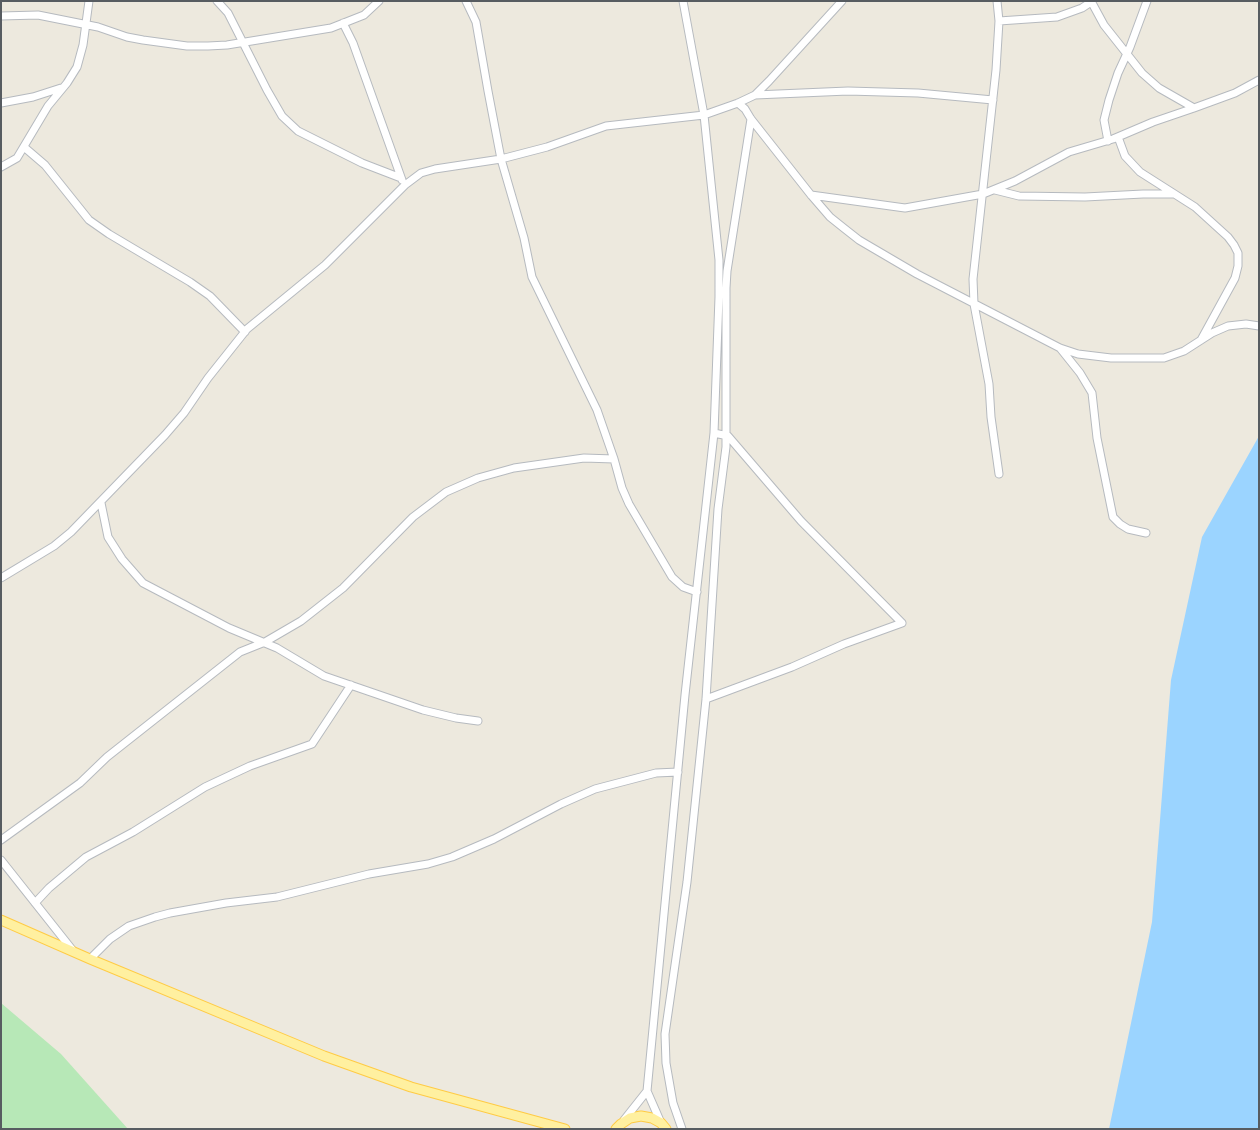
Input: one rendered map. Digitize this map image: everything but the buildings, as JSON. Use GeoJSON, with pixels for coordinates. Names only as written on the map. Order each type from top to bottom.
{"type":"FeatureCollection","features":[{"type":"Feature","properties":{"kind":"main road"},"geometry":{"type":"LineString","coordinates":[[1,920],[324,1056],[411,1087],[565,1129]]}},
{"type":"Feature","properties":{"kind":"main road"},"geometry":{"type":"LineString","coordinates":[[618,1126],[630,1118],[641,1116],[652,1118],[664,1126]]}},
{"type":"Feature","properties":{"kind":"street"},"geometry":{"type":"LineString","coordinates":[[1,167],[17,158],[48,106],[77,67],[83,45],[89,1]]}},
{"type":"Feature","properties":{"kind":"street"},"geometry":{"type":"LineString","coordinates":[[217,1],[228,13],[282,116],[298,131],[403,181]]}},
{"type":"Feature","properties":{"kind":"street"},"geometry":{"type":"LineString","coordinates":[[1,16],[38,15],[85,24],[127,37],[187,46],[227,45],[242,41],[331,28],[364,15],[379,1]]}},
{"type":"Feature","properties":{"kind":"street"},"geometry":{"type":"LineString","coordinates":[[466,1],[476,22],[501,158],[524,238],[532,277],[597,410],[629,504],[672,577],[683,587],[697,592]]}},
{"type":"Feature","properties":{"kind":"street"},"geometry":{"type":"LineString","coordinates":[[664,1126],[647,1091],[714,433],[719,260],[704,115],[684,1]]}},
{"type":"Feature","properties":{"kind":"street"},"geometry":{"type":"LineString","coordinates":[[1,578],[54,546],[72,532],[184,413],[208,378],[245,332],[325,265],[403,181],[435,168],[501,158],[547,147],[606,126],[704,115],[738,103],[755,94],[842,1]]}},
{"type":"Feature","properties":{"kind":"street"},"geometry":{"type":"LineString","coordinates":[[997,1],[998,21],[993,100],[973,279],[974,304],[989,384],[991,417],[999,474]]}},
{"type":"Feature","properties":{"kind":"street"},"geometry":{"type":"LineString","coordinates":[[1108,141],[1104,120],[1113,86],[1147,1]]}},
{"type":"Feature","properties":{"kind":"street"},"geometry":{"type":"LineString","coordinates":[[998,21],[1057,17],[1082,8],[1091,2],[1104,25],[1142,73],[1160,88],[1194,108]]}},
{"type":"Feature","properties":{"kind":"street"},"geometry":{"type":"LineString","coordinates":[[343,23],[353,42],[403,181]]}},
{"type":"Feature","properties":{"kind":"street"},"geometry":{"type":"LineString","coordinates":[[811,195],[905,208],[983,194],[1028,175],[1069,152],[1108,141],[1152,122],[1234,93],[1259,80]]}},
{"type":"Feature","properties":{"kind":"street"},"geometry":{"type":"LineString","coordinates":[[1,103],[33,98],[63,88]]}},
{"type":"Feature","properties":{"kind":"street"},"geometry":{"type":"LineString","coordinates":[[755,94],[848,91],[918,93],[993,100]]}},
{"type":"Feature","properties":{"kind":"street"},"geometry":{"type":"LineString","coordinates":[[738,103],[745,109],[830,217],[859,240],[917,274],[1060,348],[1078,354],[1111,358],[1172,356],[1228,326],[1246,324],[1259,326]]}},
{"type":"Feature","properties":{"kind":"street"},"geometry":{"type":"LineString","coordinates":[[682,1129],[674,1103],[666,1063],[665,1034],[687,882],[706,699],[718,510],[726,447],[726,280],[751,119]]}},
{"type":"Feature","properties":{"kind":"street"},"geometry":{"type":"LineString","coordinates":[[1118,137],[1125,156],[1134,167],[1196,207],[1234,245],[1238,253],[1238,266],[1235,278],[1201,341]]}},
{"type":"Feature","properties":{"kind":"street"},"geometry":{"type":"LineString","coordinates":[[24,147],[45,165],[89,220],[210,296],[245,332]]}},
{"type":"Feature","properties":{"kind":"street"},"geometry":{"type":"LineString","coordinates":[[995,190],[1020,196],[1085,198],[1174,194]]}},
{"type":"Feature","properties":{"kind":"street"},"geometry":{"type":"LineString","coordinates":[[1060,348],[1092,393],[1097,438],[1114,516],[1120,524],[1128,529],[1146,533]]}},
{"type":"Feature","properties":{"kind":"street"},"geometry":{"type":"LineString","coordinates":[[706,699],[902,623],[801,521],[726,434],[714,433]]}},
{"type":"Feature","properties":{"kind":"street"},"geometry":{"type":"LineString","coordinates":[[1,840],[80,783],[107,757],[145,729],[240,652],[265,642],[301,621],[342,588],[413,517],[446,492],[478,478],[514,468],[584,458],[614,458]]}},
{"type":"Feature","properties":{"kind":"street"},"geometry":{"type":"LineString","coordinates":[[100,503],[108,537],[122,559],[143,583],[229,628],[265,642],[324,676],[352,684],[380,697],[422,710],[456,718],[478,720]]}},
{"type":"Feature","properties":{"kind":"street"},"geometry":{"type":"LineString","coordinates":[[36,903],[49,888],[86,858],[133,832],[205,787],[250,766],[312,744],[352,684]]}},
{"type":"Feature","properties":{"kind":"street"},"geometry":{"type":"LineString","coordinates":[[90,959],[110,939],[129,926],[155,917],[198,908],[277,897],[369,874],[436,862],[494,840],[561,804],[595,789],[656,774],[678,772]]}},
{"type":"Feature","properties":{"kind":"street"},"geometry":{"type":"LineString","coordinates":[[1,860],[74,952]]}},
{"type":"Feature","properties":{"kind":"street"},"geometry":{"type":"LineString","coordinates":[[618,1126],[647,1091]]}},
{"type":"Feature","properties":{"kind":"green space"},"geometry":{"type":"Polygon","coordinates":[[[1,1003],[61,1054],[128,1129],[1,1129],[1,1003]]]}},
{"type":"Feature","properties":{"kind":"water"},"geometry":{"type":"Polygon","coordinates":[[[1259,436],[1259,1129],[1109,1129],[1152,922],[1171,680],[1202,537],[1259,436]]]}}]}
